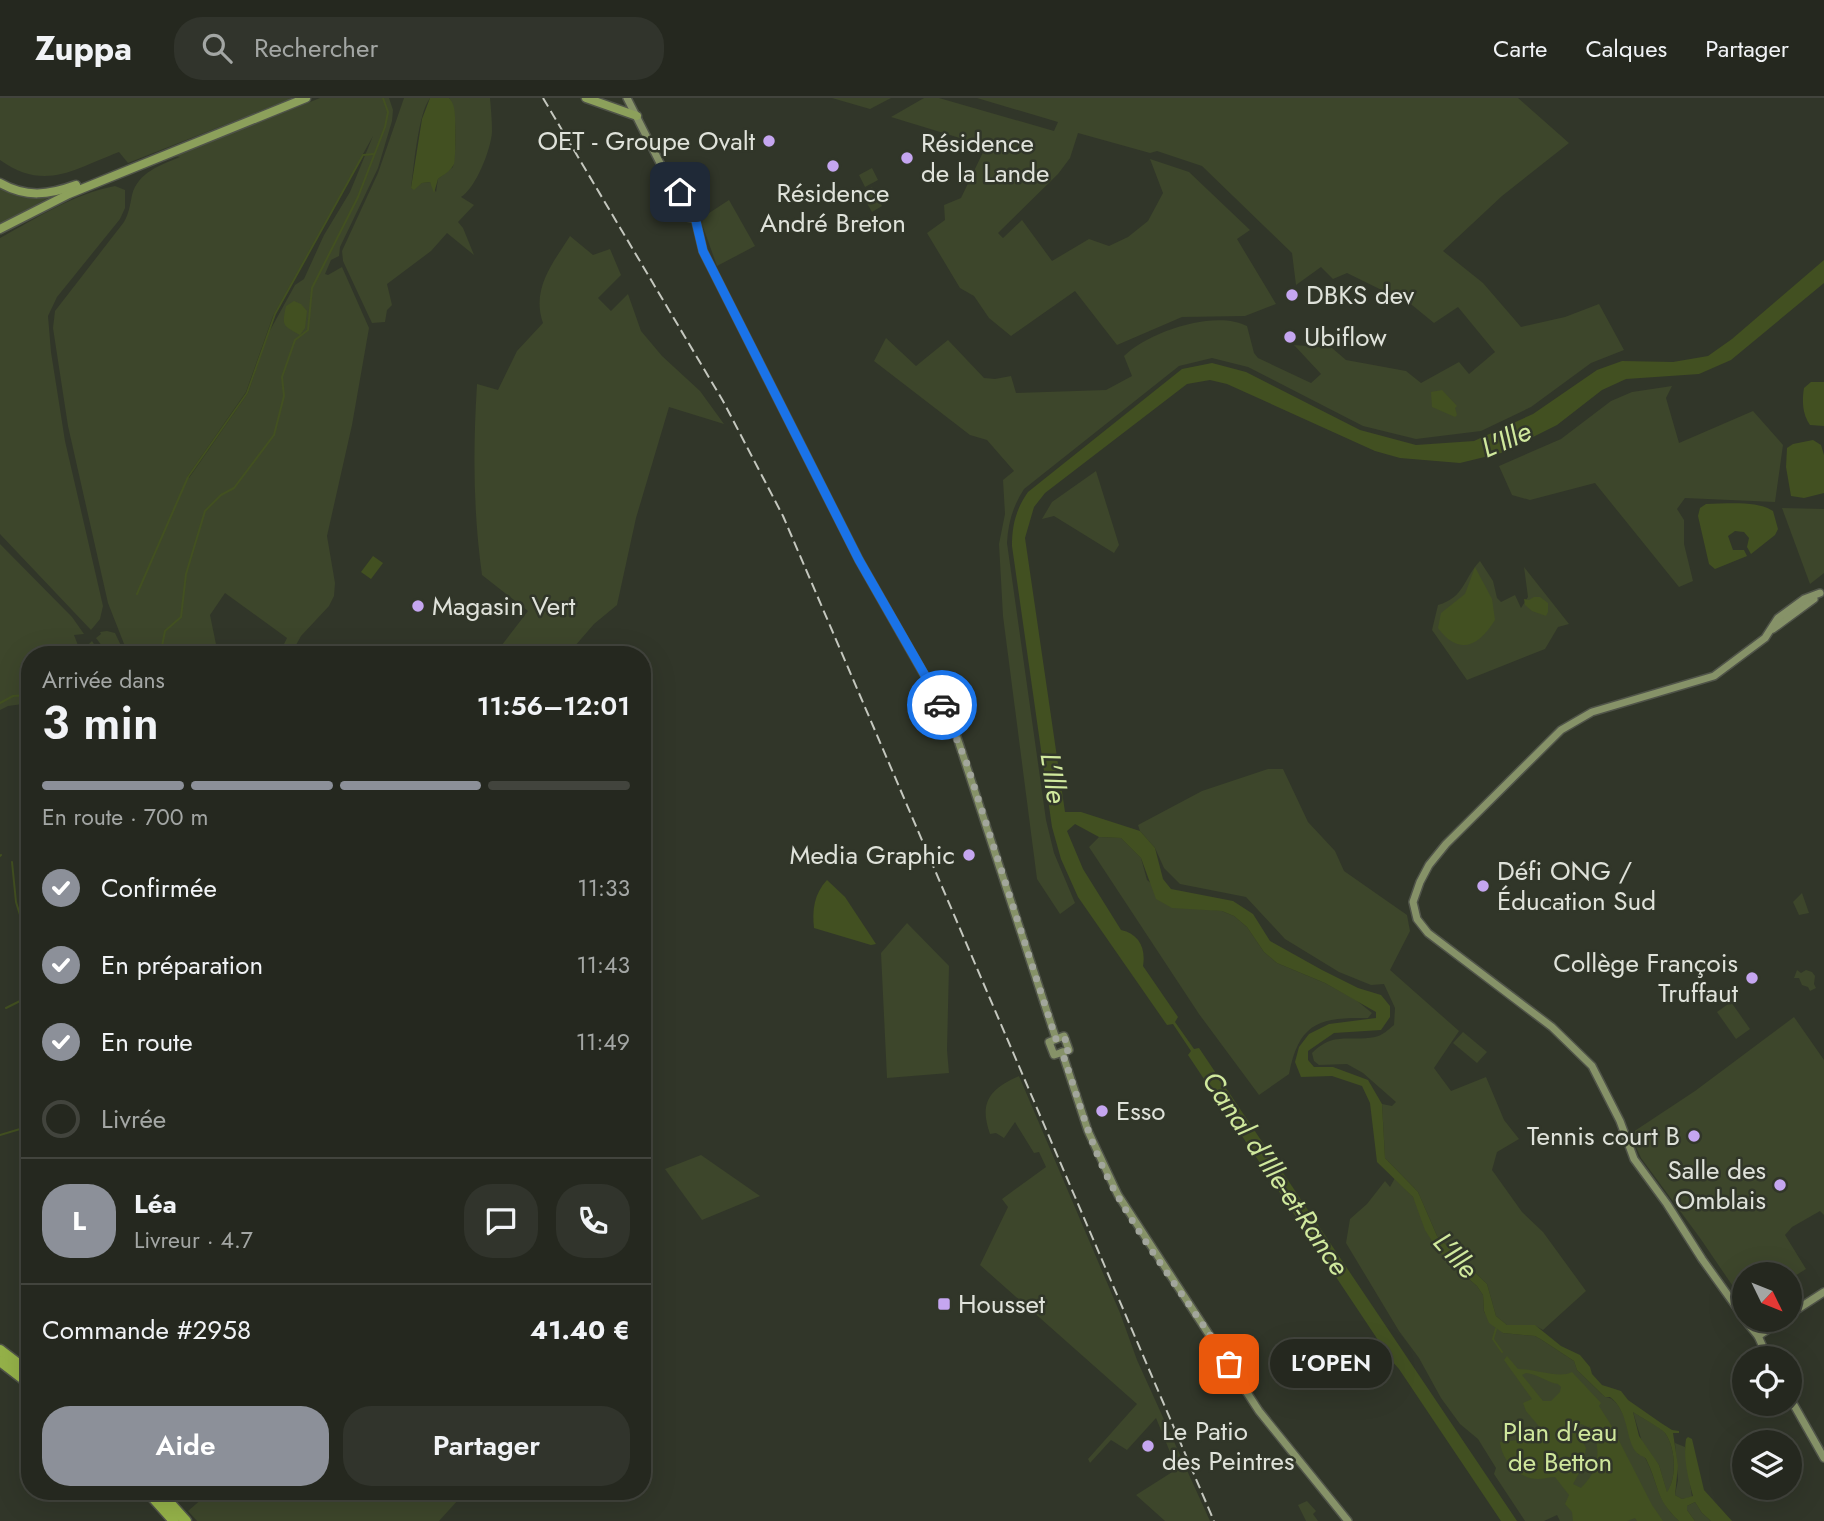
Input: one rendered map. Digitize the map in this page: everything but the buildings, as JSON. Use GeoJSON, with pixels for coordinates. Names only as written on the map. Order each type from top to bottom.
{"type":"FeatureCollection","features":[{"type":"Feature","properties":{"kind":"highway"},"geometry":{"type":"LineString","coordinates":[[0,1350],[21,1366]]}},
{"type":"Feature","properties":{"kind":"highway"},"geometry":{"type":"LineString","coordinates":[[0,1361],[21,1377]]}},
{"type":"Feature","properties":{"kind":"highway"},"geometry":{"type":"LineString","coordinates":[[155,1500],[174,1521]]}},
{"type":"Feature","properties":{"kind":"highway"},"geometry":{"type":"LineString","coordinates":[[167,1500],[186,1521]]}},
{"type":"Feature","properties":{"kind":"main road"},"geometry":{"type":"LineString","coordinates":[[0,229],[96,182],[306,98]]}},
{"type":"Feature","properties":{"kind":"main road"},"geometry":{"type":"LineString","coordinates":[[586,98],[636,116]]}},
{"type":"Feature","properties":{"kind":"main road"},"geometry":{"type":"LineString","coordinates":[[627,98],[661,165],[686,203]]}},
{"type":"Feature","properties":{"kind":"main road"},"geometry":{"type":"LineString","coordinates":[[0,183],[14,191],[40,195],[96,182]]}},
{"type":"Feature","properties":{"kind":"main road"},"geometry":{"type":"LineString","coordinates":[[686,203],[694,201],[699,205],[699,212],[692,217]]}},
{"type":"Feature","properties":{"kind":"main road"},"geometry":{"type":"LineString","coordinates":[[686,203],[683,213],[692,217],[703,251],[859,560],[953,725],[1056,1039],[1064,1036],[1069,1050],[1062,1052],[1088,1131],[1118,1195],[1259,1411],[1348,1521]]}},
{"type":"Feature","properties":{"kind":"main road"},"geometry":{"type":"LineString","coordinates":[[1732,1301],[1634,1159],[1620,1121],[1592,1066],[1552,1027],[1434,938],[1417,919],[1413,902],[1420,882],[1441,849],[1561,730],[1592,712],[1707,680],[1746,654],[1768,634],[1778,618],[1804,599],[1822,592]]}},
{"type":"Feature","properties":{"kind":"main road"},"geometry":{"type":"LineString","coordinates":[[1802,1306],[1824,1292]]}},
{"type":"Feature","properties":{"kind":"main road"},"geometry":{"type":"LineString","coordinates":[[1755,1332],[1763,1346]]}},
{"type":"Feature","properties":{"kind":"main road"},"geometry":{"type":"LineString","coordinates":[[1758,1336],[1764,1332]]}},
{"type":"Feature","properties":{"kind":"main road"},"geometry":{"type":"LineString","coordinates":[[1800,1416],[1824,1458]]}},
{"type":"Feature","properties":{"kind":"green space"},"geometry":{"type":"Polygon","coordinates":[[[0,98],[293,98],[128,163],[119,152],[73,170],[46,176],[16,170],[0,160],[0,98]]]}},
{"type":"Feature","properties":{"kind":"green space"},"geometry":{"type":"Polygon","coordinates":[[[320,98],[389,98],[393,110],[378,168],[340,247],[339,256],[331,260],[325,274],[342,267],[369,328],[352,425],[327,536],[335,583],[334,596],[329,606],[301,636],[295,646],[283,646],[287,638],[225,593],[210,615],[216,646],[125,646],[108,603],[68,426],[53,328],[55,311],[124,222],[139,180],[151,170],[180,157],[174,156],[320,98]],[[373,136],[273,316],[246,392],[187,477],[189,478],[248,393],[268,334],[295,285],[304,279],[324,235],[350,192],[373,136]]]}},
{"type":"Feature","properties":{"kind":"green space"},"geometry":{"type":"Polygon","coordinates":[[[404,98],[430,98],[422,116],[411,188],[430,182],[436,192],[438,179],[453,167],[455,121],[449,98],[490,98],[491,139],[477,177],[461,197],[474,205],[458,222],[474,255],[447,233],[431,251],[387,284],[392,305],[387,310],[385,322],[372,323],[343,261],[342,251],[378,173],[404,98]]]}},
{"type":"Feature","properties":{"kind":"green space"},"geometry":{"type":"Polygon","coordinates":[[[832,98],[891,98],[870,109],[832,98]]]}},
{"type":"Feature","properties":{"kind":"green space"},"geometry":{"type":"Polygon","coordinates":[[[924,98],[939,98],[1054,131],[1058,122],[977,98],[1518,98],[1569,143],[1502,196],[1443,251],[1483,283],[1521,327],[1565,317],[1599,304],[1624,350],[1591,363],[1531,407],[1481,431],[1416,439],[1363,426],[1248,367],[1212,358],[1179,366],[1024,489],[1012,515],[1007,543],[1046,820],[1054,853],[1075,903],[1060,914],[1037,879],[1003,616],[999,544],[1005,514],[1003,480],[1014,471],[987,440],[970,435],[874,361],[886,338],[916,366],[948,340],[984,378],[1011,376],[1016,393],[1106,390],[1132,376],[1124,356],[1135,347],[1165,331],[1218,320],[1234,321],[1247,326],[1254,353],[1258,358],[1311,383],[1321,374],[1294,345],[1332,348],[1346,360],[1406,371],[1421,383],[1459,362],[1469,374],[1495,352],[1458,307],[1434,323],[1412,305],[1347,273],[1333,279],[1321,267],[1296,285],[1292,253],[1202,166],[1157,151],[1150,153],[1078,133],[1070,158],[1058,174],[998,233],[1003,238],[1022,220],[1052,261],[1089,239],[1109,246],[1128,237],[1148,221],[1163,193],[1150,159],[1189,172],[1250,230],[1237,239],[1276,304],[1245,316],[1182,317],[1117,345],[1075,291],[1011,336],[989,318],[974,296],[960,288],[927,233],[945,220],[944,205],[961,198],[986,146],[891,117],[924,98]]]}},
{"type":"Feature","properties":{"kind":"green space"},"geometry":{"type":"Polygon","coordinates":[[[872,168],[878,180],[865,187],[859,175],[872,168]]]}},
{"type":"Feature","properties":{"kind":"green space"},"geometry":{"type":"Polygon","coordinates":[[[115,186],[125,190],[125,208],[120,219],[57,297],[48,316],[65,441],[103,606],[100,619],[91,630],[0,534],[0,238],[70,201],[115,186]]]}},
{"type":"Feature","properties":{"kind":"green space"},"geometry":{"type":"Polygon","coordinates":[[[0,187],[17,195],[48,198],[0,224],[0,187]]]}},
{"type":"Feature","properties":{"kind":"green space"},"geometry":{"type":"Polygon","coordinates":[[[872,187],[882,206],[872,212],[861,193],[872,187]]]}},
{"type":"Feature","properties":{"kind":"green space"},"geometry":{"type":"Polygon","coordinates":[[[729,200],[755,246],[717,266],[702,224],[703,217],[729,200]]]}},
{"type":"Feature","properties":{"kind":"green space"},"geometry":{"type":"Polygon","coordinates":[[[570,236],[593,255],[610,249],[621,275],[598,298],[611,311],[628,294],[641,331],[662,356],[700,391],[724,424],[669,407],[636,518],[617,605],[594,624],[575,646],[501,646],[528,611],[482,575],[475,479],[477,384],[498,390],[517,351],[543,323],[540,299],[551,266],[570,236]]]}},
{"type":"Feature","properties":{"kind":"green space"},"geometry":{"type":"Polygon","coordinates":[[[1672,386],[1666,398],[1679,443],[1753,411],[1783,445],[1775,502],[1685,498],[1677,509],[1684,520],[1684,544],[1693,581],[1679,587],[1595,483],[1530,500],[1512,495],[1499,466],[1561,439],[1611,401],[1632,392],[1672,386]]]}},
{"type":"Feature","properties":{"kind":"green space"},"geometry":{"type":"Polygon","coordinates":[[[1096,471],[1119,545],[1114,553],[1054,516],[1042,519],[1052,502],[1096,471]]]}},
{"type":"Feature","properties":{"kind":"green space"},"geometry":{"type":"Polygon","coordinates":[[[1782,508],[1824,509],[1824,573],[1810,584],[1782,508]]]}},
{"type":"Feature","properties":{"kind":"green space"},"geometry":{"type":"Polygon","coordinates":[[[0,544],[72,617],[84,634],[74,635],[78,646],[21,646],[21,704],[0,710],[0,544]]]}},
{"type":"Feature","properties":{"kind":"green space"},"geometry":{"type":"Polygon","coordinates":[[[1480,561],[1493,581],[1497,598],[1501,602],[1515,595],[1521,608],[1528,597],[1524,567],[1569,624],[1558,627],[1545,649],[1467,680],[1432,630],[1438,605],[1447,602],[1459,592],[1480,561]]]}},
{"type":"Feature","properties":{"kind":"green space"},"geometry":{"type":"Polygon","coordinates":[[[100,632],[115,633],[121,646],[102,646],[96,638],[100,632]]]}},
{"type":"Feature","properties":{"kind":"green space"},"geometry":{"type":"Polygon","coordinates":[[[1268,769],[1283,769],[1308,822],[1335,851],[1344,871],[1407,915],[1410,931],[1390,970],[1459,1031],[1434,1068],[1451,1091],[1486,1077],[1504,1120],[1519,1139],[1497,1152],[1492,1170],[1522,1212],[1543,1232],[1586,1291],[1543,1330],[1534,1325],[1507,1325],[1496,1316],[1487,1284],[1437,1236],[1418,1192],[1385,1158],[1382,1104],[1392,1106],[1396,1102],[1363,1073],[1347,1064],[1319,1065],[1314,1061],[1312,1053],[1327,1042],[1378,1036],[1394,1025],[1395,1008],[1384,984],[1371,985],[1339,972],[1285,939],[1246,897],[1180,884],[1164,868],[1155,848],[1140,831],[1138,825],[1202,791],[1268,769]]]}},
{"type":"Feature","properties":{"kind":"green space"},"geometry":{"type":"Polygon","coordinates":[[[1099,837],[1121,838],[1141,858],[1147,880],[1181,907],[1222,911],[1234,916],[1247,927],[1264,952],[1277,963],[1325,983],[1356,1000],[1372,1013],[1368,1018],[1337,1019],[1314,1026],[1299,1043],[1289,1074],[1259,1095],[1199,1014],[1089,847],[1099,837]]]}},
{"type":"Feature","properties":{"kind":"green space"},"geometry":{"type":"Polygon","coordinates":[[[1802,893],[1809,913],[1799,915],[1793,902],[1802,893]]]}},
{"type":"Feature","properties":{"kind":"green space"},"geometry":{"type":"Polygon","coordinates":[[[907,923],[949,966],[949,1073],[887,1078],[881,953],[907,923]]]}},
{"type":"Feature","properties":{"kind":"green space"},"geometry":{"type":"Polygon","coordinates":[[[1797,970],[1801,973],[1806,970],[1812,972],[1816,988],[1810,991],[1802,985],[1799,978],[1794,978],[1797,970]]]}},
{"type":"Feature","properties":{"kind":"green space"},"geometry":{"type":"Polygon","coordinates":[[[1731,1002],[1750,1029],[1736,1039],[1717,1012],[1731,1002]]]}},
{"type":"Feature","properties":{"kind":"green space"},"geometry":{"type":"Polygon","coordinates":[[[1794,1017],[1824,1060],[1824,1215],[1820,1211],[1792,1227],[1785,1235],[1802,1262],[1732,1262],[1732,1285],[1641,1158],[1630,1134],[1695,1091],[1794,1017]]]}},
{"type":"Feature","properties":{"kind":"green space"},"geometry":{"type":"Polygon","coordinates":[[[1463,1032],[1487,1052],[1477,1063],[1453,1043],[1463,1032]]]}},
{"type":"Feature","properties":{"kind":"green space"},"geometry":{"type":"Polygon","coordinates":[[[1019,1076],[1120,1313],[1137,1360],[1210,1521],[1165,1521],[1136,1495],[1177,1469],[1156,1418],[1127,1450],[1111,1440],[1090,1463],[1088,1459],[1137,1404],[980,1265],[1008,1207],[1002,1199],[1046,1167],[1039,1152],[1034,1153],[1015,1122],[1004,1138],[996,1133],[990,1134],[986,1114],[989,1098],[1000,1086],[1019,1076]]]}},
{"type":"Feature","properties":{"kind":"green space"},"geometry":{"type":"Polygon","coordinates":[[[701,1155],[760,1196],[702,1220],[665,1169],[701,1155]]]}},
{"type":"Feature","properties":{"kind":"green space","name":"Plan d'eau de Betton"},"geometry":{"type":"Polygon","coordinates":[[[1395,1178],[1413,1197],[1447,1260],[1477,1286],[1483,1295],[1484,1312],[1503,1333],[1535,1336],[1542,1340],[1574,1361],[1577,1370],[1605,1397],[1617,1404],[1626,1420],[1638,1454],[1644,1456],[1661,1497],[1679,1521],[1560,1521],[1557,1515],[1544,1521],[1525,1521],[1494,1474],[1496,1468],[1478,1439],[1460,1424],[1441,1398],[1419,1358],[1399,1331],[1346,1243],[1350,1219],[1367,1204],[1385,1181],[1390,1187],[1395,1178]]]}},
{"type":"Feature","properties":{"kind":"green space"},"geometry":{"type":"Polygon","coordinates":[[[1633,1412],[1659,1428],[1669,1439],[1674,1471],[1667,1493],[1659,1465],[1643,1445],[1633,1412]]]}},
{"type":"Feature","properties":{"kind":"green space"},"geometry":{"type":"Polygon","coordinates":[[[1675,1443],[1685,1447],[1692,1497],[1682,1499],[1675,1495],[1678,1480],[1675,1443]]]}},
{"type":"Feature","properties":{"kind":"green space"},"geometry":{"type":"Polygon","coordinates":[[[201,1500],[458,1500],[439,1521],[197,1521],[188,1511],[201,1500]]]}},
{"type":"Feature","properties":{"kind":"green space"},"geometry":{"type":"Polygon","coordinates":[[[1307,1501],[1316,1511],[1313,1514],[1318,1521],[1306,1521],[1298,1505],[1307,1501]]]}},
{"type":"Feature","properties":{"kind":"green space","name":"Plan d'eau de Betton"},"geometry":{"type":"Polygon","coordinates":[[[1695,1502],[1711,1521],[1695,1521],[1687,1506],[1695,1502]]]}},
{"type":"Feature","properties":{"kind":"water"},"geometry":{"type":"Polygon","coordinates":[[[430,98],[449,98],[455,119],[454,164],[438,179],[434,193],[430,182],[422,183],[414,190],[411,188],[422,119],[430,98]]]}},
{"type":"Feature","properties":{"kind":"water"},"geometry":{"type":"Polygon","coordinates":[[[1824,260],[1824,283],[1731,360],[1699,374],[1626,379],[1602,390],[1557,425],[1501,453],[1460,463],[1400,458],[1375,451],[1227,384],[1210,380],[1187,384],[1045,493],[1034,507],[1025,538],[1065,812],[1081,812],[1140,831],[1155,848],[1163,879],[1171,889],[1233,901],[1253,914],[1270,941],[1358,988],[1381,995],[1390,1006],[1390,1017],[1381,1030],[1334,1033],[1308,1051],[1308,1060],[1314,1067],[1333,1067],[1368,1080],[1382,1104],[1385,1158],[1418,1192],[1437,1236],[1487,1284],[1496,1316],[1507,1325],[1535,1325],[1561,1346],[1580,1355],[1602,1385],[1621,1391],[1628,1400],[1661,1423],[1679,1431],[1673,1433],[1678,1466],[1675,1495],[1682,1499],[1693,1496],[1685,1453],[1686,1439],[1692,1439],[1704,1490],[1732,1521],[1711,1521],[1695,1502],[1687,1506],[1687,1510],[1695,1521],[1679,1521],[1671,1513],[1661,1498],[1646,1459],[1633,1448],[1621,1410],[1616,1403],[1610,1397],[1605,1397],[1577,1370],[1574,1361],[1542,1340],[1535,1336],[1503,1333],[1489,1323],[1484,1311],[1483,1295],[1477,1286],[1437,1249],[1425,1230],[1413,1197],[1377,1162],[1370,1103],[1362,1086],[1332,1076],[1301,1077],[1295,1062],[1299,1047],[1309,1034],[1329,1024],[1376,1018],[1376,1012],[1325,983],[1277,963],[1264,952],[1247,927],[1234,916],[1222,911],[1172,908],[1156,899],[1141,858],[1121,838],[1099,837],[1075,824],[1067,831],[1083,869],[1121,930],[1137,938],[1142,948],[1143,966],[1178,1017],[1175,1022],[1194,1049],[1199,1048],[1517,1521],[1501,1521],[1399,1369],[1377,1344],[1378,1340],[1188,1055],[1191,1051],[1173,1024],[1167,1025],[1078,897],[1061,859],[1052,827],[1012,546],[1014,524],[1020,505],[1028,492],[1182,369],[1212,363],[1246,372],[1360,430],[1416,445],[1474,441],[1533,414],[1597,370],[1622,361],[1673,362],[1708,356],[1732,339],[1824,260]],[[1633,1412],[1639,1436],[1659,1465],[1667,1492],[1674,1471],[1669,1439],[1663,1431],[1633,1412]]]}},
{"type":"Feature","properties":{"kind":"water"},"geometry":{"type":"Polygon","coordinates":[[[294,301],[307,311],[305,328],[300,335],[287,327],[284,321],[286,306],[294,301]]]}},
{"type":"Feature","properties":{"kind":"water"},"geometry":{"type":"Polygon","coordinates":[[[1811,382],[1824,382],[1824,426],[1810,425],[1805,416],[1804,388],[1811,382]]]}},
{"type":"Feature","properties":{"kind":"water"},"geometry":{"type":"Polygon","coordinates":[[[1442,390],[1457,406],[1455,417],[1432,407],[1431,392],[1442,390]]]}},
{"type":"Feature","properties":{"kind":"water"},"geometry":{"type":"Polygon","coordinates":[[[1813,440],[1821,445],[1824,455],[1824,493],[1804,498],[1791,496],[1786,467],[1787,448],[1813,440]]]}},
{"type":"Feature","properties":{"kind":"water"},"geometry":{"type":"Polygon","coordinates":[[[1706,504],[1758,505],[1773,511],[1778,529],[1775,535],[1751,554],[1747,547],[1749,538],[1744,532],[1735,531],[1728,536],[1733,550],[1744,550],[1747,556],[1715,569],[1709,564],[1698,516],[1700,508],[1706,504]]]}},
{"type":"Feature","properties":{"kind":"water"},"geometry":{"type":"Polygon","coordinates":[[[373,556],[383,563],[371,579],[361,572],[373,556]]]}},
{"type":"Feature","properties":{"kind":"water"},"geometry":{"type":"Polygon","coordinates":[[[1475,567],[1492,599],[1495,620],[1482,637],[1468,645],[1461,645],[1446,637],[1438,628],[1441,613],[1465,594],[1475,567]]]}},
{"type":"Feature","properties":{"kind":"water"},"geometry":{"type":"Polygon","coordinates":[[[1540,597],[1548,603],[1546,616],[1525,605],[1524,599],[1540,597]]]}},
{"type":"Feature","properties":{"kind":"water"},"geometry":{"type":"Polygon","coordinates":[[[827,880],[845,897],[876,944],[871,945],[814,928],[815,902],[827,880]]]}},
{"type":"Feature","properties":{"kind":"water","name":"Plan d'eau de Betton"},"geometry":{"type":"Polygon","coordinates":[[[1507,1356],[1518,1369],[1554,1374],[1572,1372],[1601,1403],[1599,1406],[1663,1521],[1637,1521],[1635,1518],[1627,1521],[1573,1521],[1572,1512],[1565,1504],[1569,1495],[1555,1477],[1531,1478],[1513,1468],[1504,1456],[1500,1442],[1548,1437],[1526,1411],[1523,1403],[1532,1399],[1504,1360],[1507,1356]],[[1526,1373],[1522,1375],[1543,1401],[1551,1401],[1560,1392],[1561,1387],[1558,1384],[1526,1373]],[[1581,1424],[1576,1428],[1586,1448],[1583,1466],[1573,1484],[1581,1488],[1592,1474],[1597,1451],[1590,1426],[1581,1424]]]}},
{"type":"Feature","properties":{"kind":"waterway"},"geometry":{"type":"LineString","coordinates":[[162,646],[165,631],[181,617],[186,574],[205,511],[221,495],[234,488],[274,435],[284,396],[282,377],[295,340],[308,330],[312,288],[358,197],[385,127],[388,112],[383,98]]}},
{"type":"Feature","properties":{"kind":"waterway"},"geometry":{"type":"LineString","coordinates":[[137,594],[188,477],[247,393],[275,314],[363,155],[374,154]]}},
{"type":"Feature","properties":{"kind":"waterway"},"geometry":{"type":"LineString","coordinates":[[0,703],[13,696],[21,696]]}},
{"type":"Feature","properties":{"kind":"waterway"},"geometry":{"type":"LineString","coordinates":[[12,862],[16,902],[21,918]]}},
{"type":"Feature","properties":{"kind":"waterway"},"geometry":{"type":"LineString","coordinates":[[6,1008],[21,1000]]}},
{"type":"Feature","properties":{"kind":"waterway"},"geometry":{"type":"LineString","coordinates":[[0,1135],[21,1129]]}},
{"type":"Feature","properties":{"kind":"waterway"},"geometry":{"type":"LineString","coordinates":[[1496,1329],[1493,1339],[1502,1352]]}},
{"type":"Feature","properties":{"kind":"railway"},"geometry":{"type":"LineString","coordinates":[[543,98],[723,401],[783,516],[1214,1521]]}},
{"type":"Feature","properties":{"kind":"way so far"},"geometry":{"type":"LineString","coordinates":[[942,705],[953,725],[966,761],[1056,1039],[1064,1036],[1069,1050],[1062,1052],[1096,1150],[1130,1216],[1229,1364]]}},
{"type":"Feature","properties":{"kind":"place","name":"OET - Groupe Ovalt"},"geometry":{"type":"Point","coordinates":[769,141]}},
{"type":"Feature","properties":{"kind":"place","name":"Résidence de la Lande"},"geometry":{"type":"Point","coordinates":[907,158]}},
{"type":"Feature","properties":{"kind":"place","name":"Résidence André Breton"},"geometry":{"type":"Point","coordinates":[833,166]}},
{"type":"Feature","properties":{"kind":"place","name":"DBKS dev"},"geometry":{"type":"Point","coordinates":[1292,295]}},
{"type":"Feature","properties":{"kind":"place","name":"Ubiflow"},"geometry":{"type":"Point","coordinates":[1290,337]}},
{"type":"Feature","properties":{"kind":"place","name":"Magasin Vert"},"geometry":{"type":"Point","coordinates":[418,606]}},
{"type":"Feature","properties":{"kind":"place","name":"Media Graphic"},"geometry":{"type":"Point","coordinates":[969,855]}},
{"type":"Feature","properties":{"kind":"place","name":"Défi ONG / Éducation Sud"},"geometry":{"type":"Point","coordinates":[1483,886]}},
{"type":"Feature","properties":{"kind":"place","name":"Collège François Truffaut"},"geometry":{"type":"Point","coordinates":[1752,978]}},
{"type":"Feature","properties":{"kind":"place","name":"Esso"},"geometry":{"type":"Point","coordinates":[1102,1111]}},
{"type":"Feature","properties":{"kind":"place","name":"Tennis court B"},"geometry":{"type":"Point","coordinates":[1694,1136]}},
{"type":"Feature","properties":{"kind":"place","name":"Salle des Omblais"},"geometry":{"type":"Point","coordinates":[1780,1185]}},
{"type":"Feature","properties":{"kind":"place","name":"Housset"},"geometry":{"type":"Point","coordinates":[944,1304]}},
{"type":"Feature","properties":{"kind":"place","name":"L’OPEN"},"geometry":{"type":"Point","coordinates":[1229,1364]}},
{"type":"Feature","properties":{"kind":"place","name":"Le Patio des Peintres"},"geometry":{"type":"Point","coordinates":[1148,1446]}},
{"type":"Feature","properties":{"kind":"route"},"geometry":{"type":"LineString","coordinates":[[680,192],[688,201],[699,205],[699,212],[695,217],[696,230],[703,251],[844,532],[942,705]]}},
{"type":"Feature","properties":{"kind":"water label","name":"L'Ille"},"geometry":{"type":"Point","coordinates":[1506,439]}},
{"type":"Feature","properties":{"kind":"water label","name":"L'Ille"},"geometry":{"type":"Point","coordinates":[1054,778]}},
{"type":"Feature","properties":{"kind":"water label","name":"Canal d'Ille-et-Rance"},"geometry":{"type":"Point","coordinates":[1276,1173]}},
{"type":"Feature","properties":{"kind":"water label","name":"L'Ille"},"geometry":{"type":"Point","coordinates":[1456,1255]}}]}
